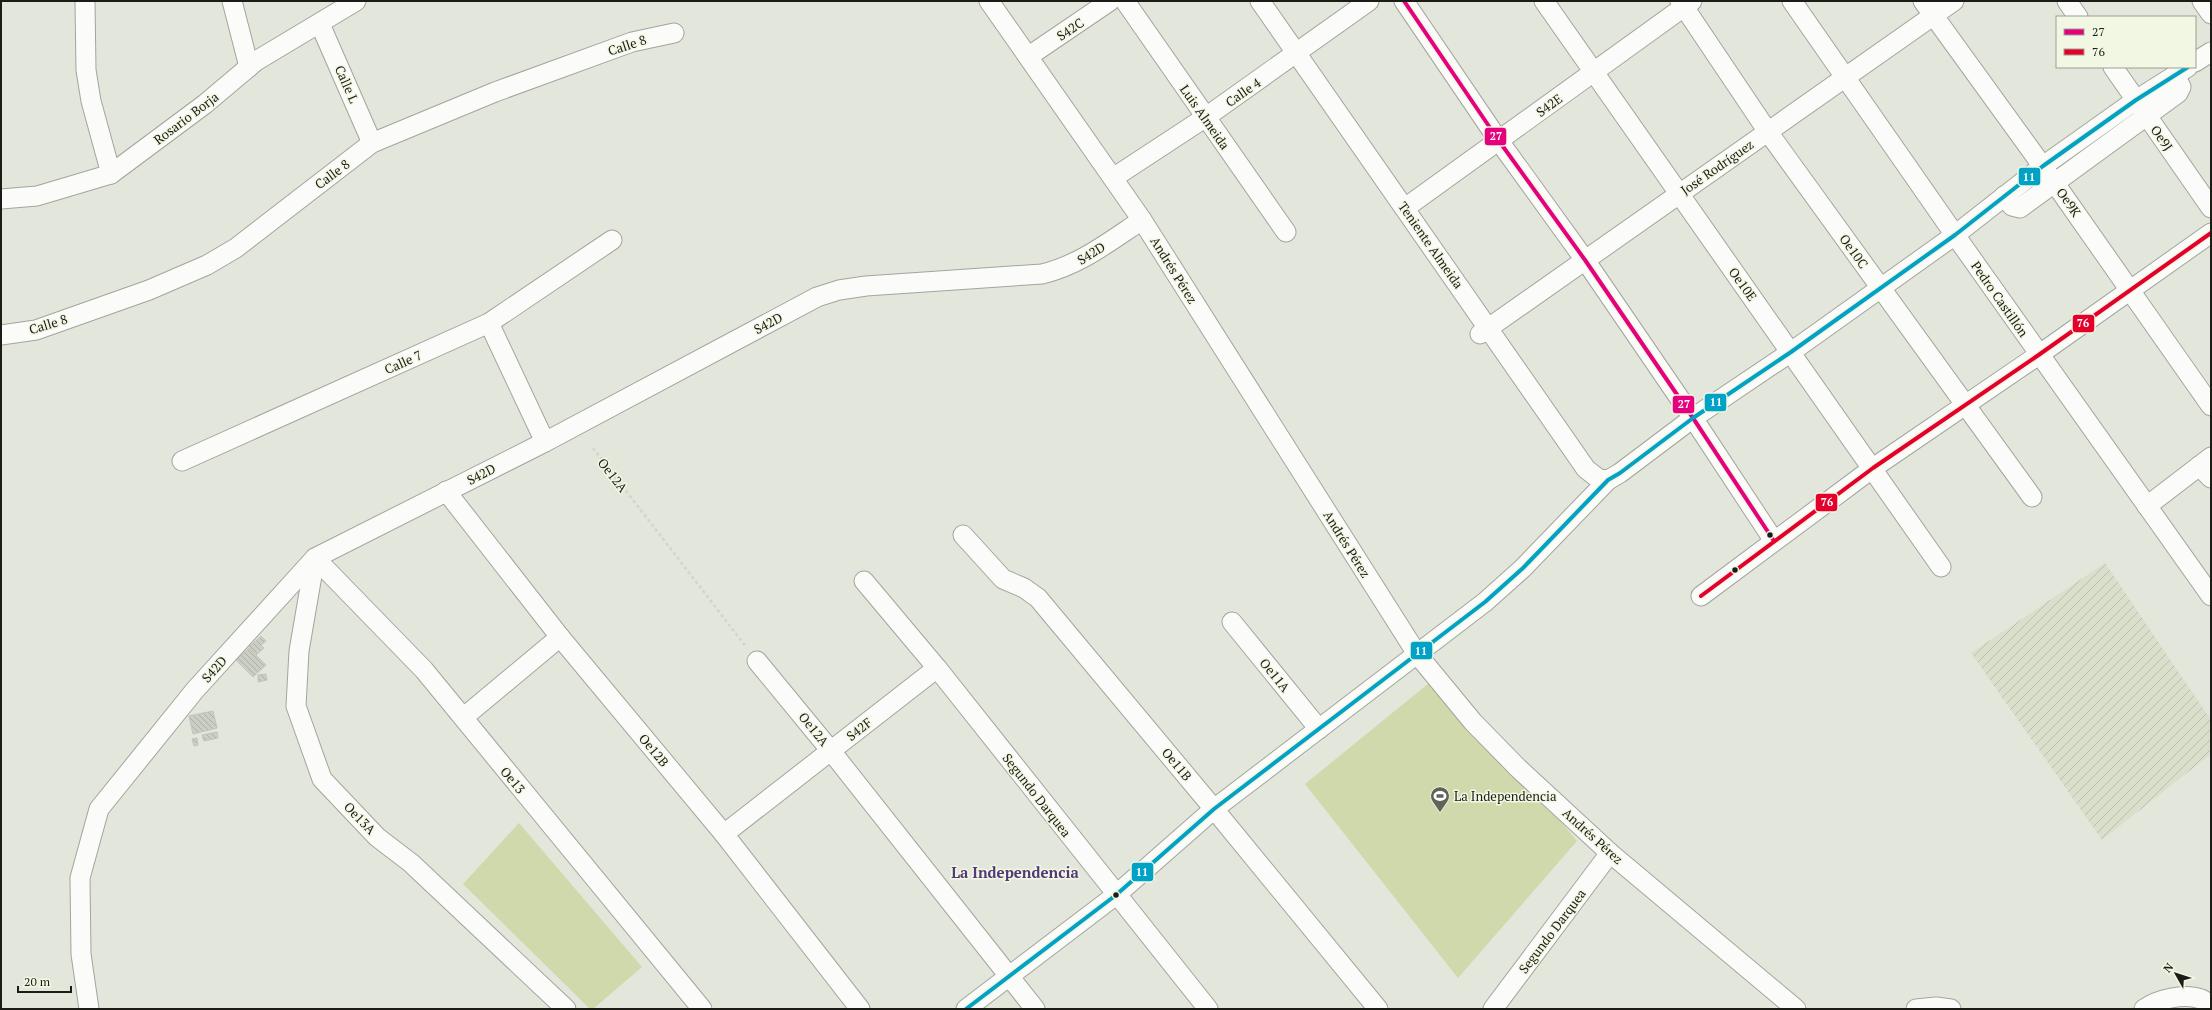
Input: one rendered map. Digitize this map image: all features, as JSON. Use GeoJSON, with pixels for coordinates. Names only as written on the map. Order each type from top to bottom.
{"type":"FeatureCollection","features":[{"type":"Feature","properties":{"kind":"street"},"geometry":{"type":"LineString","coordinates":[[85,1],[86,70],[91,101],[111,174]]}},
{"type":"Feature","properties":{"kind":"street"},"geometry":{"type":"LineString","coordinates":[[232,1],[249,67]]}},
{"type":"Feature","properties":{"kind":"street","name":"Rosario Borja"},"geometry":{"type":"LineString","coordinates":[[1,199],[37,196],[111,174],[205,104],[249,67],[356,1]]}},
{"type":"Feature","properties":{"kind":"street","name":"Andrés Pérez"},"geometry":{"type":"LineString","coordinates":[[989,1],[1029,56],[1142,220],[1417,654],[1488,737],[1518,768],[1610,853],[1796,1009]]}},
{"type":"Feature","properties":{"kind":"street","name":"S42C"},"geometry":{"type":"LineString","coordinates":[[1029,56],[1110,1]]}},
{"type":"Feature","properties":{"kind":"street","name":"Luis Almeida"},"geometry":{"type":"LineString","coordinates":[[1125,1],[1286,232]]}},
{"type":"Feature","properties":{"kind":"street","name":"Teniente Almeida"},"geometry":{"type":"LineString","coordinates":[[1260,1],[1405,208],[1485,331],[1586,469],[1599,479],[1608,480]]}},
{"type":"Feature","properties":{"kind":"street","name":"Calle 4"},"geometry":{"type":"LineString","coordinates":[[1113,178],[1298,54],[1369,1]]}},
{"type":"Feature","properties":{"kind":"street"},"geometry":{"type":"LineString","coordinates":[[1404,1],[1693,418],[1774,541]]}},
{"type":"Feature","properties":{"kind":"street","name":"Oe10E"},"geometry":{"type":"LineString","coordinates":[[1544,1],[1595,72],[1678,194],[1873,468],[1940,567]]}},
{"type":"Feature","properties":{"kind":"street","name":"Pedro Castillón"},"geometry":{"type":"LineString","coordinates":[[1792,1],[1954,235],[2211,596]]}},
{"type":"Feature","properties":{"kind":"street","name":"José Rodríguez"},"geometry":{"type":"LineString","coordinates":[[1485,331],[1845,77],[1928,8],[1954,1]]}},
{"type":"Feature","properties":{"kind":"street"},"geometry":{"type":"LineString","coordinates":[[2067,1],[2077,16]]}},
{"type":"Feature","properties":{"kind":"street"},"geometry":{"type":"LineString","coordinates":[[2202,1],[2211,14]]}},
{"type":"Feature","properties":{"kind":"street","name":"S42E"},"geometry":{"type":"LineString","coordinates":[[1405,208],[1595,72],[1686,3]]}},
{"type":"Feature","properties":{"kind":"street","name":"Oe10C"},"geometry":{"type":"LineString","coordinates":[[1686,3],[1768,132],[2032,497]]}},
{"type":"Feature","properties":{"kind":"street","name":"Oe9K"},"geometry":{"type":"LineString","coordinates":[[1928,8],[2043,166],[2211,406]]}},
{"type":"Feature","properties":{"kind":"street","name":"Calle L"},"geometry":{"type":"LineString","coordinates":[[320,24],[372,143]]}},
{"type":"Feature","properties":{"kind":"street","name":"Calle 8"},"geometry":{"type":"LineString","coordinates":[[1,336],[36,330],[148,290],[207,265],[236,248],[372,143],[495,92],[632,42],[674,33]]}},
{"type":"Feature","properties":{"kind":"street"},"geometry":{"type":"LineString","coordinates":[[2196,61],[2211,52]]}},
{"type":"Feature","properties":{"kind":"street","name":"Oe9J"},"geometry":{"type":"LineString","coordinates":[[2114,68],[2211,208]]}},
{"type":"Feature","properties":{"kind":"street"},"geometry":{"type":"LineString","coordinates":[[2004,196],[2012,206],[2020,208],[2180,91],[2181,71]]}},
{"type":"Feature","properties":{"kind":"street"},"geometry":{"type":"LineString","coordinates":[[966,1009],[1009,974],[1116,895],[1214,809],[1485,602],[1523,568],[1608,480],[1620,473],[1693,418],[1791,352],[1954,235],[2043,166],[2092,131],[2181,71]]}},
{"type":"Feature","properties":{"kind":"street"},"geometry":{"type":"LineString","coordinates":[[2092,131],[2103,147]]}},
{"type":"Feature","properties":{"kind":"street","name":"S42D"},"geometry":{"type":"LineString","coordinates":[[89,1009],[81,954],[80,878],[99,809],[195,690],[315,558],[545,442],[817,297],[839,290],[866,286],[1042,274],[1060,270],[1078,262],[1142,220]]}},
{"type":"Feature","properties":{"kind":"street"},"geometry":{"type":"LineString","coordinates":[[1702,596],[1873,468],[1964,404],[2040,354],[2211,233]]}},
{"type":"Feature","properties":{"kind":"street","name":"Calle 7"},"geometry":{"type":"LineString","coordinates":[[182,461],[489,323],[612,240]]}},
{"type":"Feature","properties":{"kind":"street"},"geometry":{"type":"LineString","coordinates":[[489,323],[545,442]]}},
{"type":"Feature","properties":{"kind":"street"},"geometry":{"type":"LineString","coordinates":[[2147,506],[2207,467]]}},
{"type":"Feature","properties":{"kind":"street","name":"Oe12B"},"geometry":{"type":"LineString","coordinates":[[446,491],[560,637],[724,834],[860,1009]]}},
{"type":"Feature","properties":{"kind":"street","name":"Oe11B"},"geometry":{"type":"LineString","coordinates":[[963,535],[1003,579],[1024,588],[1038,598],[1378,1009]]}},
{"type":"Feature","properties":{"kind":"street","name":"Oe13"},"geometry":{"type":"LineString","coordinates":[[315,558],[424,670],[702,1009]]}},
{"type":"Feature","properties":{"kind":"street","name":"Oe13A"},"geometry":{"type":"LineString","coordinates":[[315,558],[299,651],[296,706],[322,779],[377,837],[411,863],[566,1009]]}},
{"type":"Feature","properties":{"kind":"street","name":"Segundo Darquea"},"geometry":{"type":"LineString","coordinates":[[864,581],[937,668],[1208,1009]]}},
{"type":"Feature","properties":{"kind":"street","name":"Oe11A"},"geometry":{"type":"LineString","coordinates":[[1232,622],[1319,729]]}},
{"type":"Feature","properties":{"kind":"street"},"geometry":{"type":"LineString","coordinates":[[464,717],[560,637]]}},
{"type":"Feature","properties":{"kind":"street","name":"Oe12A"},"geometry":{"type":"LineString","coordinates":[[757,661],[832,751],[1036,1009]]}},
{"type":"Feature","properties":{"kind":"street","name":"S42F"},"geometry":{"type":"LineString","coordinates":[[724,834],[937,668]]}},
{"type":"Feature","properties":{"kind":"street","name":"Segundo Darquea"},"geometry":{"type":"LineString","coordinates":[[1493,1009],[1610,853]]}},
{"type":"Feature","properties":{"kind":"street"},"geometry":{"type":"LineString","coordinates":[[2144,1009],[2165,1000],[2184,997],[2202,999],[2211,1006]]}},
{"type":"Feature","properties":{"kind":"street"},"geometry":{"type":"LineString","coordinates":[[1916,1009],[1936,1007],[1951,1009]]}},
{"type":"Feature","properties":{"kind":"path","name":"Oe12A"},"geometry":{"type":"LineString","coordinates":[[593,448],[757,661]]}},
{"type":"Feature","properties":{"kind":"shaded area"},"geometry":{"type":"Polygon","coordinates":[[[2105,563],[2211,720],[2211,754],[2102,840],[1971,653],[2105,563]]]}},
{"type":"Feature","properties":{"kind":"green space","name":"La Independencia"},"geometry":{"type":"Polygon","coordinates":[[[1439,675],[1577,841],[1458,978],[1305,784],[1439,675]]]}},
{"type":"Feature","properties":{"kind":"green space"},"geometry":{"type":"Polygon","coordinates":[[[519,823],[642,967],[593,1009],[590,1009],[463,884],[519,823]]]}},
{"type":"Feature","properties":{"kind":"building"},"geometry":{"type":"Polygon","coordinates":[[[261,636],[266,641],[261,645],[264,648],[256,655],[249,647],[261,636]]]}},
{"type":"Feature","properties":{"kind":"building"},"geometry":{"type":"Polygon","coordinates":[[[249,648],[266,665],[253,677],[236,660],[249,648]]]}},
{"type":"Feature","properties":{"kind":"building"},"geometry":{"type":"Polygon","coordinates":[[[266,674],[267,680],[258,682],[258,675],[266,674]]]}},
{"type":"Feature","properties":{"kind":"building"},"geometry":{"type":"Polygon","coordinates":[[[213,711],[217,728],[193,734],[189,716],[213,711]]]}},
{"type":"Feature","properties":{"kind":"building"},"geometry":{"type":"Polygon","coordinates":[[[217,732],[218,738],[204,741],[202,735],[217,732]]]}},
{"type":"Feature","properties":{"kind":"building"},"geometry":{"type":"Polygon","coordinates":[[[197,738],[198,745],[194,746],[192,739],[197,738]]]}},
{"type":"Feature","properties":{"kind":"transit line","name":"27"},"geometry":{"type":"LineString","coordinates":[[1404,1],[1499,141],[1585,260],[1693,418],[1774,541]]}},
{"type":"Feature","properties":{"kind":"transit line","name":"11"},"geometry":{"type":"LineString","coordinates":[[966,1009],[1116,895],[1214,809],[1485,602],[1523,568],[1608,480],[1620,473],[1693,418],[1791,352],[1955,235],[2043,166],[2136,100],[2186,68]]}},
{"type":"Feature","properties":{"kind":"transit line","name":"76"},"geometry":{"type":"LineString","coordinates":[[1701,596],[1873,468],[2040,354],[2211,233]]}},
{"type":"Feature","properties":{"kind":"place","name":"La Independencia"},"geometry":{"type":"Point","coordinates":[1440,813]}},
{"type":"Feature","properties":{"kind":"district","name":"La Independencia"},"geometry":{"type":"Point","coordinates":[1015,873]}}]}
